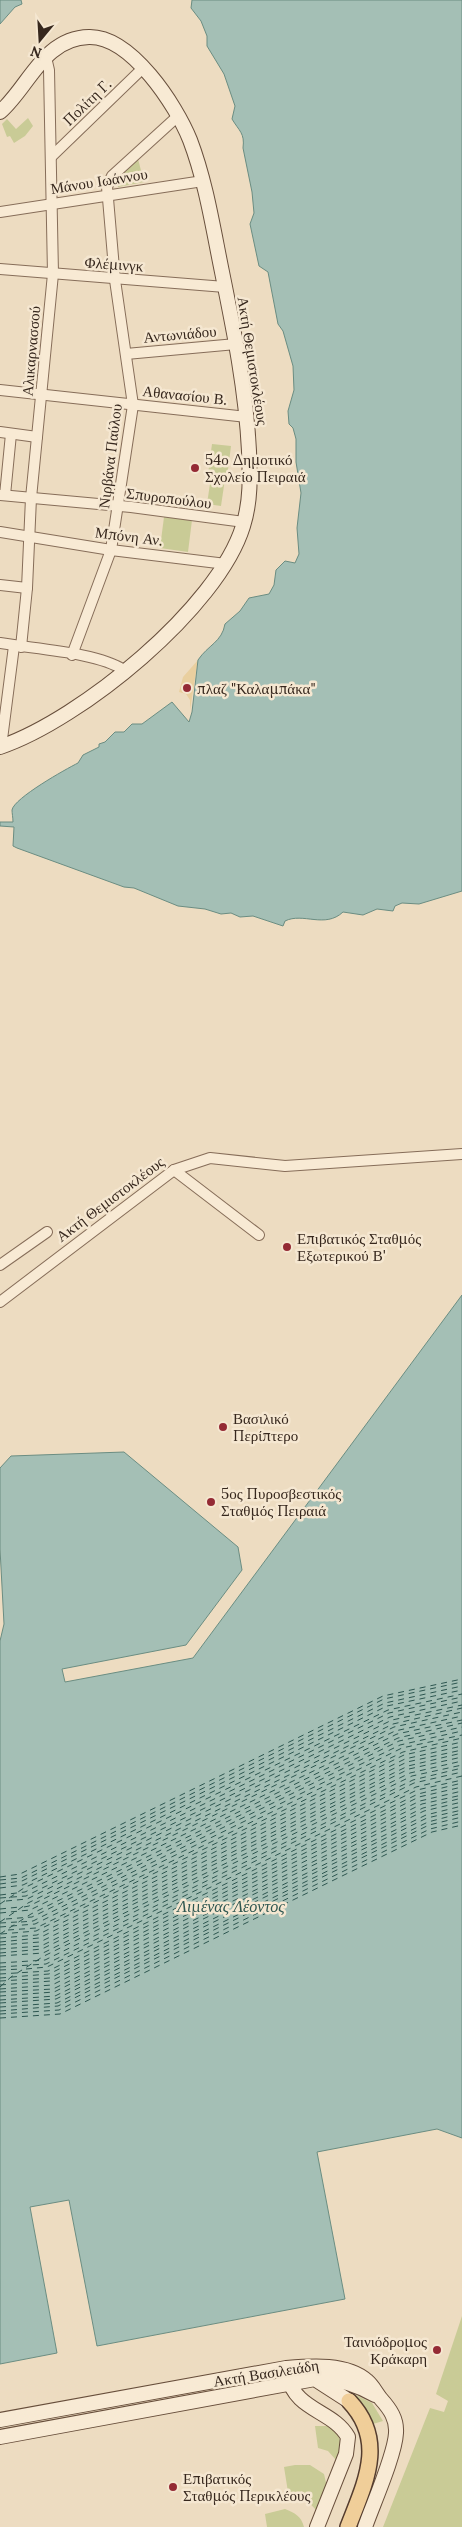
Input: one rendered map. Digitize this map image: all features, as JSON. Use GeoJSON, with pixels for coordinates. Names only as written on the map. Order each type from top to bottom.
{"type":"FeatureCollection","features":[{"type":"Feature","properties":{"kind":"main road"},"geometry":{"type":"LineString","coordinates":[[348,2527],[369,2465],[370,2442],[357,2410],[349,2401]]}},
{"type":"Feature","properties":{"kind":"street","name":"Ακτή Θεμιστοκλέους"},"geometry":{"type":"LineString","coordinates":[[0,112],[34,68],[46,57],[72,41],[96,37],[118,44],[143,68],[178,116],[189,139],[203,181],[225,287],[247,417],[250,480],[244,522],[226,564],[175,626],[71,712],[25,738],[0,747]]}},
{"type":"Feature","properties":{"kind":"street","name":"Αλικαρνασσού"},"geometry":{"type":"LineString","coordinates":[[0,747],[27,588],[31,498],[53,274],[49,70],[46,57]]}},
{"type":"Feature","properties":{"kind":"street","name":"Πολίτη Γ."},"geometry":{"type":"LineString","coordinates":[[51,157],[143,68]]}},
{"type":"Feature","properties":{"kind":"street"},"geometry":{"type":"LineString","coordinates":[[109,194],[107,187],[112,176],[178,116]]}},
{"type":"Feature","properties":{"kind":"street","name":"Μάνου Ιωάννου"},"geometry":{"type":"LineString","coordinates":[[0,212],[203,181]]}},
{"type":"Feature","properties":{"kind":"street","name":"Νιρβάνα Παύλου"},"geometry":{"type":"LineString","coordinates":[[72,654],[111,550],[133,405],[115,280],[109,194]]}},
{"type":"Feature","properties":{"kind":"street","name":"Φλέμινγκ"},"geometry":{"type":"LineString","coordinates":[[0,269],[115,280],[225,287]]}},
{"type":"Feature","properties":{"kind":"street","name":"Αντωνιάδου"},"geometry":{"type":"LineString","coordinates":[[126,354],[236,344]]}},
{"type":"Feature","properties":{"kind":"street","name":"Αθανασίου Β."},"geometry":{"type":"LineString","coordinates":[[0,390],[247,417]]}},
{"type":"Feature","properties":{"kind":"street"},"geometry":{"type":"LineString","coordinates":[[2,495],[5,433],[37,437]]}},
{"type":"Feature","properties":{"kind":"street","name":"Σπυροπούλου"},"geometry":{"type":"LineString","coordinates":[[2,495],[119,506],[244,522]]}},
{"type":"Feature","properties":{"kind":"street","name":"Μπόνη Αν."},"geometry":{"type":"LineString","coordinates":[[0,532],[111,550],[226,564]]}},
{"type":"Feature","properties":{"kind":"street"},"geometry":{"type":"LineString","coordinates":[[0,585],[27,588]]}},
{"type":"Feature","properties":{"kind":"street"},"geometry":{"type":"LineString","coordinates":[[0,643],[72,654],[114,664],[124,670]]}},
{"type":"Feature","properties":{"kind":"street","name":"Ακτή Θεμιστοκλέους"},"geometry":{"type":"LineString","coordinates":[[0,1302],[174,1170],[210,1158],[285,1166],[462,1154]]}},
{"type":"Feature","properties":{"kind":"street"},"geometry":{"type":"LineString","coordinates":[[174,1170],[259,1235]]}},
{"type":"Feature","properties":{"kind":"street"},"geometry":{"type":"LineString","coordinates":[[0,1265],[47,1232]]}},
{"type":"Feature","properties":{"kind":"street","name":"Ακτή Βασιλειάδη"},"geometry":{"type":"LineString","coordinates":[[0,2420],[286,2368],[314,2366],[350,2372],[367,2380],[380,2398]]}},
{"type":"Feature","properties":{"kind":"street"},"geometry":{"type":"LineString","coordinates":[[286,2368],[289,2384],[301,2401],[321,2415],[335,2421],[348,2437],[346,2454],[318,2527]]}},
{"type":"Feature","properties":{"kind":"street"},"geometry":{"type":"LineString","coordinates":[[315,2379],[349,2401]]}},
{"type":"Feature","properties":{"kind":"street","name":"Ακτή Βασιλειάδη"},"geometry":{"type":"LineString","coordinates":[[0,2437],[315,2379],[346,2382],[380,2398]]}},
{"type":"Feature","properties":{"kind":"street"},"geometry":{"type":"LineString","coordinates":[[365,2527],[396,2437],[396,2425],[392,2414],[380,2398]]}},
{"type":"Feature","properties":{"kind":"green space"},"geometry":{"type":"Polygon","coordinates":[[[28,118],[33,126],[25,136],[14,143],[10,136],[7,137],[2,124],[7,119],[16,129],[28,118]]]}},
{"type":"Feature","properties":{"kind":"green space"},"geometry":{"type":"Polygon","coordinates":[[[138,159],[144,182],[118,187],[117,176],[138,159]]]}},
{"type":"Feature","properties":{"kind":"green space"},"geometry":{"type":"Polygon","coordinates":[[[212,444],[231,446],[227,477],[208,474],[212,444]]]}},
{"type":"Feature","properties":{"kind":"green space"},"geometry":{"type":"Polygon","coordinates":[[[211,477],[225,479],[221,506],[207,504],[211,477]]]}},
{"type":"Feature","properties":{"kind":"green space"},"geometry":{"type":"Polygon","coordinates":[[[164,517],[192,520],[188,552],[160,548],[164,517]]]}},
{"type":"Feature","properties":{"kind":"green space"},"geometry":{"type":"Polygon","coordinates":[[[462,2316],[462,2527],[383,2527],[430,2408],[444,2412],[448,2401],[436,2394],[462,2316]]]}},
{"type":"Feature","properties":{"kind":"green space"},"geometry":{"type":"Polygon","coordinates":[[[350,2392],[372,2403],[383,2421],[373,2424],[362,2406],[350,2392]]]}},
{"type":"Feature","properties":{"kind":"green space"},"geometry":{"type":"Polygon","coordinates":[[[315,2426],[329,2426],[339,2438],[341,2446],[337,2461],[328,2451],[318,2448],[315,2426]]]}},
{"type":"Feature","properties":{"kind":"green space"},"geometry":{"type":"Polygon","coordinates":[[[310,2465],[324,2474],[327,2487],[317,2511],[302,2495],[288,2492],[284,2467],[310,2465]]]}},
{"type":"Feature","properties":{"kind":"green space"},"geometry":{"type":"Polygon","coordinates":[[[285,2509],[297,2515],[304,2527],[267,2527],[265,2514],[285,2509]]]}},
{"type":"Feature","properties":{"kind":"sand","name":"πλαζ \"Καλαμπάκα\""},"geometry":{"type":"Polygon","coordinates":[[[198,660],[190,710],[190,700],[186,694],[179,692],[183,677],[198,660]]]}},
{"type":"Feature","properties":{"kind":"water"},"geometry":{"type":"Polygon","coordinates":[[[0,0],[21,0],[22,4],[15,7],[0,24],[0,0]]]}},
{"type":"Feature","properties":{"kind":"water"},"geometry":{"type":"Polygon","coordinates":[[[192,0],[462,0],[462,891],[419,904],[402,903],[395,906],[393,911],[377,909],[363,915],[343,912],[336,917],[321,920],[299,918],[285,921],[283,926],[253,916],[240,917],[231,913],[221,914],[205,909],[178,906],[134,888],[124,887],[17,848],[13,846],[14,827],[0,826],[0,822],[13,822],[12,810],[21,798],[78,763],[83,755],[99,747],[99,744],[105,742],[115,732],[124,732],[132,724],[142,724],[172,702],[189,722],[192,712],[198,660],[218,639],[225,624],[240,611],[249,598],[269,594],[274,585],[276,570],[285,561],[295,563],[299,554],[297,528],[301,493],[296,462],[296,439],[293,428],[289,424],[288,411],[294,390],[293,366],[283,331],[278,324],[268,272],[259,266],[250,224],[254,213],[243,139],[241,132],[232,119],[235,106],[224,74],[207,46],[207,36],[201,21],[191,8],[192,0]]]}},
{"type":"Feature","properties":{"kind":"water","name":"Λιμένας Λέοντος"},"geometry":{"type":"Polygon","coordinates":[[[462,1295],[462,2138],[437,2129],[317,2152],[345,2299],[97,2346],[69,2200],[30,2207],[57,2353],[0,2364],[0,1641],[4,1624],[0,1549],[0,1468],[11,1456],[124,1452],[238,1547],[242,1570],[186,1645],[62,1669],[65,1682],[193,1658],[462,1295]]]}},
{"type":"Feature","properties":{"kind":"ferry route"},"geometry":{"type":"LineString","coordinates":[[0,1877],[20,1874],[383,1696],[462,1679]]}},
{"type":"Feature","properties":{"kind":"ferry route"},"geometry":{"type":"LineString","coordinates":[[0,1880],[21,1878],[384,1699],[462,1682]]}},
{"type":"Feature","properties":{"kind":"ferry route"},"geometry":{"type":"LineString","coordinates":[[0,1884],[22,1881],[385,1703],[462,1686]]}},
{"type":"Feature","properties":{"kind":"ferry route"},"geometry":{"type":"LineString","coordinates":[[0,1888],[23,1885],[387,1706],[462,1690]]}},
{"type":"Feature","properties":{"kind":"ferry route"},"geometry":{"type":"LineString","coordinates":[[0,1904],[24,1888],[388,1710],[462,1694]]}},
{"type":"Feature","properties":{"kind":"ferry route"},"geometry":{"type":"LineString","coordinates":[[0,1895],[25,1892],[389,1713],[462,1697]]}},
{"type":"Feature","properties":{"kind":"ferry route"},"geometry":{"type":"LineString","coordinates":[[0,1898],[26,1896],[390,1717],[462,1701]]}},
{"type":"Feature","properties":{"kind":"ferry route"},"geometry":{"type":"LineString","coordinates":[[6,1901],[27,1899],[392,1720],[462,1705]]}},
{"type":"Feature","properties":{"kind":"ferry route"},"geometry":{"type":"LineString","coordinates":[[0,1922],[28,1903],[393,1724],[462,1708]]}},
{"type":"Feature","properties":{"kind":"ferry route"},"geometry":{"type":"LineString","coordinates":[[24,1907],[394,1727],[462,1712]]}},
{"type":"Feature","properties":{"kind":"ferry route"},"geometry":{"type":"LineString","coordinates":[[0,1913],[30,1910],[395,1731],[462,1716]]}},
{"type":"Feature","properties":{"kind":"ferry route"},"geometry":{"type":"LineString","coordinates":[[0,1934],[31,1914],[397,1734],[462,1720]]}},
{"type":"Feature","properties":{"kind":"ferry route"},"geometry":{"type":"LineString","coordinates":[[6,1919],[32,1917],[398,1738],[462,1723]]}},
{"type":"Feature","properties":{"kind":"ferry route"},"geometry":{"type":"LineString","coordinates":[[21,1922],[33,1921],[399,1741],[462,1727]]}},
{"type":"Feature","properties":{"kind":"ferry route"},"geometry":{"type":"LineString","coordinates":[[0,1927],[35,1924],[400,1745],[462,1731]]}},
{"type":"Feature","properties":{"kind":"ferry route"},"geometry":{"type":"LineString","coordinates":[[8,1930],[36,1928],[402,1748],[462,1735]]}},
{"type":"Feature","properties":{"kind":"ferry route"},"geometry":{"type":"LineString","coordinates":[[1,1934],[36,1931],[403,1752],[462,1738]]}},
{"type":"Feature","properties":{"kind":"ferry route"},"geometry":{"type":"LineString","coordinates":[[0,1938],[37,1935],[404,1755],[462,1742]]}},
{"type":"Feature","properties":{"kind":"ferry route"},"geometry":{"type":"LineString","coordinates":[[0,1942],[39,1938],[405,1759],[462,1746]]}},
{"type":"Feature","properties":{"kind":"ferry route"},"geometry":{"type":"LineString","coordinates":[[0,1945],[40,1942],[407,1762],[462,1750]]}},
{"type":"Feature","properties":{"kind":"ferry route"},"geometry":{"type":"LineString","coordinates":[[0,1949],[41,1946],[408,1766],[462,1753]]}},
{"type":"Feature","properties":{"kind":"ferry route"},"geometry":{"type":"LineString","coordinates":[[0,1953],[42,1949],[409,1769],[462,1757]]}},
{"type":"Feature","properties":{"kind":"ferry route"},"geometry":{"type":"LineString","coordinates":[[0,1956],[43,1953],[410,1773],[462,1761]]}},
{"type":"Feature","properties":{"kind":"ferry route"},"geometry":{"type":"LineString","coordinates":[[0,1987],[11,1977],[44,1956],[412,1776],[462,1765]]}},
{"type":"Feature","properties":{"kind":"ferry route"},"geometry":{"type":"LineString","coordinates":[[0,1963],[45,1960],[413,1780],[462,1768]]}},
{"type":"Feature","properties":{"kind":"ferry route"},"geometry":{"type":"LineString","coordinates":[[0,1967],[46,1964],[414,1783],[462,1772]]}},
{"type":"Feature","properties":{"kind":"ferry route"},"geometry":{"type":"LineString","coordinates":[[26,1969],[47,1967],[416,1787],[462,1776]]}},
{"type":"Feature","properties":{"kind":"ferry route"},"geometry":{"type":"LineString","coordinates":[[0,1974],[48,1971],[417,1790],[462,1780]]}},
{"type":"Feature","properties":{"kind":"ferry route"},"geometry":{"type":"LineString","coordinates":[[0,1978],[49,1974],[418,1794],[462,1783]]}},
{"type":"Feature","properties":{"kind":"ferry route"},"geometry":{"type":"LineString","coordinates":[[0,1981],[50,1978],[419,1797],[462,1787]]}},
{"type":"Feature","properties":{"kind":"ferry route"},"geometry":{"type":"LineString","coordinates":[[0,1985],[51,1981],[420,1801],[462,1791]]}},
{"type":"Feature","properties":{"kind":"ferry route"},"geometry":{"type":"LineString","coordinates":[[0,1989],[52,1985],[422,1804],[462,1795]]}},
{"type":"Feature","properties":{"kind":"ferry route"},"geometry":{"type":"LineString","coordinates":[[0,1992],[53,1989],[423,1808],[462,1798]]}},
{"type":"Feature","properties":{"kind":"ferry route"},"geometry":{"type":"LineString","coordinates":[[0,1996],[54,1992],[424,1811],[462,1802]]}},
{"type":"Feature","properties":{"kind":"ferry route"},"geometry":{"type":"LineString","coordinates":[[0,2000],[55,1996],[426,1815],[462,1806]]}},
{"type":"Feature","properties":{"kind":"ferry route"},"geometry":{"type":"LineString","coordinates":[[0,2003],[56,1999],[427,1818],[462,1810]]}},
{"type":"Feature","properties":{"kind":"ferry route"},"geometry":{"type":"LineString","coordinates":[[0,2007],[57,2003],[428,1822],[462,1813]]}},
{"type":"Feature","properties":{"kind":"ferry route"},"geometry":{"type":"LineString","coordinates":[[0,2011],[58,2006],[429,1825],[462,1817]]}},
{"type":"Feature","properties":{"kind":"ferry route"},"geometry":{"type":"LineString","coordinates":[[0,2014],[59,2010],[430,1829],[462,1821]]}},
{"type":"Feature","properties":{"kind":"ferry route"},"geometry":{"type":"LineString","coordinates":[[0,2018],[60,2014],[432,1832],[462,1825]]}},
{"type":"Feature","properties":{"kind":"ferry route"},"geometry":{"type":"LineString","coordinates":[[0,1909],[20,1907]]}},
{"type":"Feature","properties":{"kind":"ferry route"},"geometry":{"type":"LineString","coordinates":[[0,1923],[17,1922]]}},
{"type":"Feature","properties":{"kind":"ferry route"},"geometry":{"type":"LineString","coordinates":[[0,1970],[22,1969]]}},
{"type":"Feature","properties":{"kind":"place","name":"54ο Δημοτικό Σχολείο Πειραιά"},"geometry":{"type":"Point","coordinates":[195,468]}},
{"type":"Feature","properties":{"kind":"place","name":"πλαζ \"Καλαμπάκα\""},"geometry":{"type":"Point","coordinates":[187,688]}},
{"type":"Feature","properties":{"kind":"place","name":"Επιβατικός Σταθμός Εξωτερικού Β'"},"geometry":{"type":"Point","coordinates":[287,1247]}},
{"type":"Feature","properties":{"kind":"place","name":"Βασιλικό Περίπτερο"},"geometry":{"type":"Point","coordinates":[223,1427]}},
{"type":"Feature","properties":{"kind":"place","name":"5ος Πυροσβεστικός Σταθμός Πειραιά"},"geometry":{"type":"Point","coordinates":[211,1502]}},
{"type":"Feature","properties":{"kind":"place","name":"Ταινιόδρομος Κράκαρη"},"geometry":{"type":"Point","coordinates":[437,2350]}},
{"type":"Feature","properties":{"kind":"place","name":"Επιβατικός Σταθμός Περικλέους"},"geometry":{"type":"Point","coordinates":[173,2487]}}]}
